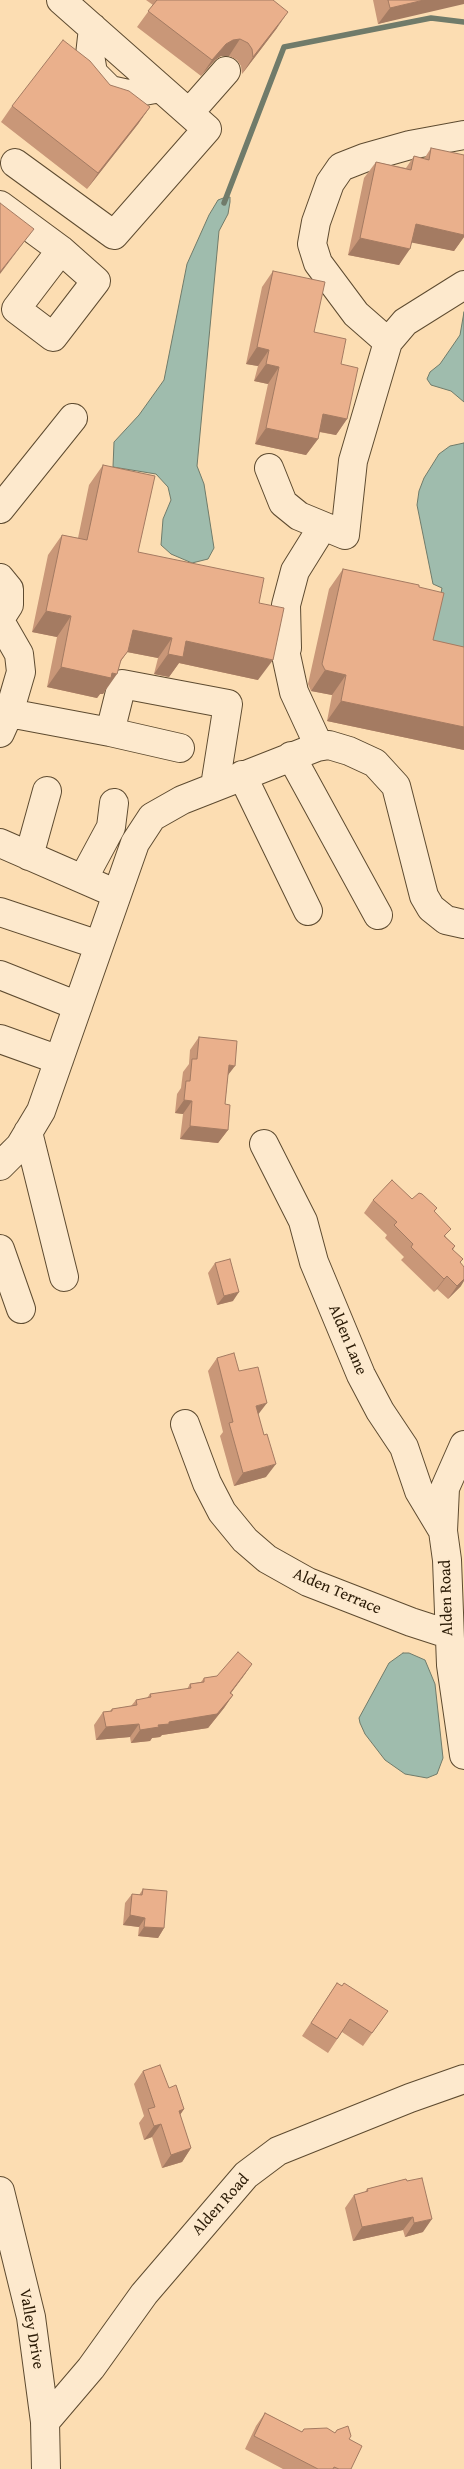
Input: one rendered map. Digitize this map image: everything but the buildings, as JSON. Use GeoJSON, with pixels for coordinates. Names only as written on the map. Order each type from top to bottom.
{"type":"FeatureCollection","features":[{"type":"Feature","properties":{"kind":"street"},"geometry":{"type":"LineString","coordinates":[[15,163],[114,235],[207,129],[61,0]]}},
{"type":"Feature","properties":{"kind":"street"},"geometry":{"type":"LineString","coordinates":[[190,113],[226,71]]}},
{"type":"Feature","properties":{"kind":"street"},"geometry":{"type":"LineString","coordinates":[[388,342],[356,314],[318,263],[312,244],[316,222],[330,184],[341,167],[364,158],[410,145],[464,135]]}},
{"type":"Feature","properties":{"kind":"street"},"geometry":{"type":"LineString","coordinates":[[0,205],[61,250]]}},
{"type":"Feature","properties":{"kind":"street"},"geometry":{"type":"LineString","coordinates":[[269,468],[284,503],[299,516],[345,535],[353,461],[388,342],[405,322],[464,284]]}},
{"type":"Feature","properties":{"kind":"street"},"geometry":{"type":"LineString","coordinates":[[0,509],[73,418]]}},
{"type":"Feature","properties":{"kind":"street"},"geometry":{"type":"LineString","coordinates":[[323,526],[295,571],[286,605],[286,652],[294,692],[324,746]]}},
{"type":"Feature","properties":{"kind":"street"},"geometry":{"type":"LineString","coordinates":[[0,578],[9,590],[10,605],[0,620],[19,654],[21,672],[3,718],[110,732],[180,748]]}},
{"type":"Feature","properties":{"kind":"street"},"geometry":{"type":"LineString","coordinates":[[110,732],[122,684],[228,704],[215,786]]}},
{"type":"Feature","properties":{"kind":"street"},"geometry":{"type":"LineString","coordinates":[[0,1166],[20,1146],[41,1111],[135,843],[152,817],[182,800],[291,756],[324,746],[349,751],[375,763],[396,786],[424,896],[430,908],[446,920],[464,924]]}},
{"type":"Feature","properties":{"kind":"street"},"geometry":{"type":"LineString","coordinates":[[291,756],[378,915]]}},
{"type":"Feature","properties":{"kind":"street"},"geometry":{"type":"LineString","coordinates":[[242,775],[308,910]]}},
{"type":"Feature","properties":{"kind":"street"},"geometry":{"type":"LineString","coordinates":[[47,791],[10,844],[117,894]]}},
{"type":"Feature","properties":{"kind":"street"},"geometry":{"type":"LineString","coordinates":[[83,879],[111,827],[114,803]]}},
{"type":"Feature","properties":{"kind":"street"},"geometry":{"type":"LineString","coordinates":[[0,912],[99,945]]}},
{"type":"Feature","properties":{"kind":"street"},"geometry":{"type":"LineString","coordinates":[[0,975],[78,1006]]}},
{"type":"Feature","properties":{"kind":"street"},"geometry":{"type":"LineString","coordinates":[[0,1039],[59,1060]]}},
{"type":"Feature","properties":{"kind":"street"},"geometry":{"type":"LineString","coordinates":[[28,1132],[64,1277]]}},
{"type":"Feature","properties":{"kind":"street","name":"Alden Lane"},"geometry":{"type":"LineString","coordinates":[[264,1144],[303,1222],[314,1262],[361,1375],[380,1411],[404,1447],[419,1491],[443,1531]]}},
{"type":"Feature","properties":{"kind":"street"},"geometry":{"type":"LineString","coordinates":[[0,1248],[21,1309]]}},
{"type":"Feature","properties":{"kind":"street","name":"Alden Terrace"},"geometry":{"type":"LineString","coordinates":[[185,1424],[207,1483],[222,1512],[245,1540],[267,1559],[308,1582],[411,1622],[448,1634]]}},
{"type":"Feature","properties":{"kind":"street","name":"Alden Road"},"geometry":{"type":"LineString","coordinates":[[464,1445],[445,1488],[443,1531],[447,1560],[448,1634],[464,1755]]}},
{"type":"Feature","properties":{"kind":"street","name":"Alden Road"},"geometry":{"type":"LineString","coordinates":[[45,2422],[91,2368],[144,2294],[246,2175],[278,2151],[410,2098],[464,2079]]}},
{"type":"Feature","properties":{"kind":"street","name":"Valley Drive"},"geometry":{"type":"LineString","coordinates":[[0,2191],[31,2317],[45,2422],[46,2469]]}},
{"type":"Feature","properties":{"kind":"shaded area"},"geometry":{"type":"Polygon","coordinates":[[[230,197],[230,202],[228,214],[219,231],[197,466],[204,484],[214,548],[208,559],[192,563],[171,554],[161,545],[163,519],[171,500],[168,487],[156,474],[113,467],[114,442],[139,415],[164,380],[187,264],[209,215],[218,200],[230,197]]]}},
{"type":"Feature","properties":{"kind":"shaded area"},"geometry":{"type":"Polygon","coordinates":[[[464,312],[464,402],[451,391],[431,385],[427,379],[430,372],[440,364],[460,335],[464,312]]]}},
{"type":"Feature","properties":{"kind":"shaded area"},"geometry":{"type":"Polygon","coordinates":[[[464,443],[464,657],[428,658],[442,588],[433,584],[417,505],[419,491],[424,478],[439,454],[450,446],[464,443]]]}},
{"type":"Feature","properties":{"kind":"shaded area"},"geometry":{"type":"Polygon","coordinates":[[[403,1653],[409,1653],[425,1660],[435,1684],[443,1758],[437,1774],[427,1778],[405,1774],[385,1760],[365,1734],[359,1718],[389,1663],[403,1653]]]}},
{"type":"Feature","properties":{"kind":"waterway"},"geometry":{"type":"LineString","coordinates":[[224,203],[284,47],[431,18],[464,22]]}}]}
